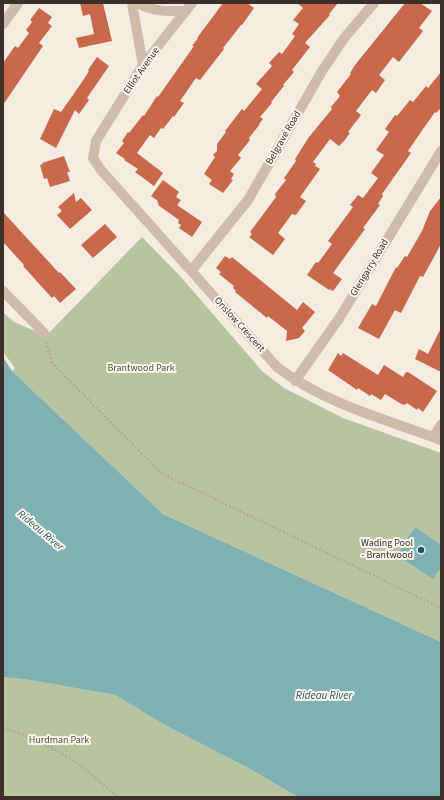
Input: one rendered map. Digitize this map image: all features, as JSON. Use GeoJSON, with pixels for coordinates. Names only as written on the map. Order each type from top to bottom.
{"type":"FeatureCollection","features":[{"type":"Feature","properties":{"kind":"street"},"geometry":{"type":"LineString","coordinates":[[4,22],[18,3]]}},
{"type":"Feature","properties":{"kind":"street"},"geometry":{"type":"LineString","coordinates":[[132,3],[144,65]]}},
{"type":"Feature","properties":{"kind":"street"},"geometry":{"type":"LineString","coordinates":[[137,3],[149,9],[165,11],[189,7]]}},
{"type":"Feature","properties":{"kind":"street","name":"Belgrave Road"},"geometry":{"type":"LineString","coordinates":[[191,271],[248,200],[322,72],[345,37],[374,3]]}},
{"type":"Feature","properties":{"kind":"street","name":"Elliot Avenue"},"geometry":{"type":"LineString","coordinates":[[96,141],[144,65],[189,7]]}},
{"type":"Feature","properties":{"kind":"street","name":"Onslow Crescent"},"geometry":{"type":"LineString","coordinates":[[96,141],[93,158],[101,170],[276,367],[295,381],[352,410],[437,439]]}},
{"type":"Feature","properties":{"kind":"street","name":"Glengarry Road"},"geometry":{"type":"LineString","coordinates":[[295,381],[340,317],[441,151]]}},
{"type":"Feature","properties":{"kind":"street"},"geometry":{"type":"LineString","coordinates":[[3,291],[44,333]]}},
{"type":"Feature","properties":{"kind":"street"},"geometry":{"type":"LineString","coordinates":[[437,439],[441,425]]}},
{"type":"Feature","properties":{"kind":"path"},"geometry":{"type":"LineString","coordinates":[[44,333],[52,363],[160,473],[441,608]]}},
{"type":"Feature","properties":{"kind":"path"},"geometry":{"type":"LineString","coordinates":[[3,728],[40,743],[66,756],[118,797]]}},
{"type":"Feature","properties":{"kind":"green space","name":"Brantwood Park"},"geometry":{"type":"Polygon","coordinates":[[[142,237],[181,277],[262,371],[284,388],[343,418],[441,453],[441,642],[163,514],[12,371],[15,368],[3,352],[3,312],[14,322],[46,336],[142,237]]]}},
{"type":"Feature","properties":{"kind":"green space","name":"Hurdman Park"},"geometry":{"type":"Polygon","coordinates":[[[3,677],[30,680],[115,695],[163,724],[250,769],[298,797],[3,797],[3,677]]]}},
{"type":"Feature","properties":{"kind":"water","name":"Rideau River"},"geometry":{"type":"Polygon","coordinates":[[[3,357],[12,371],[163,514],[441,642],[441,797],[298,797],[250,769],[163,724],[115,695],[30,680],[3,677],[3,357]]]}},
{"type":"Feature","properties":{"kind":"water","name":"Wading Pool - Brantwood"},"geometry":{"type":"Polygon","coordinates":[[[415,527],[441,545],[441,567],[433,579],[397,555],[415,527]]]}},
{"type":"Feature","properties":{"kind":"building"},"geometry":{"type":"Polygon","coordinates":[[[80,3],[103,3],[112,41],[79,48],[76,38],[94,34],[90,14],[83,16],[80,3]]]}},
{"type":"Feature","properties":{"kind":"building"},"geometry":{"type":"Polygon","coordinates":[[[223,3],[247,3],[254,8],[200,80],[196,78],[180,101],[184,103],[174,117],[173,116],[163,129],[161,128],[154,138],[150,135],[137,153],[163,173],[154,186],[135,172],[138,169],[116,153],[124,143],[122,141],[128,132],[129,133],[143,115],[144,116],[157,96],[158,97],[194,46],[192,46],[197,38],[223,3]]]}},
{"type":"Feature","properties":{"kind":"building"},"geometry":{"type":"Polygon","coordinates":[[[297,3],[338,3],[329,14],[330,15],[305,43],[310,47],[292,70],[294,72],[283,85],[284,86],[271,102],[272,103],[260,117],[263,119],[249,138],[250,140],[238,155],[241,158],[230,171],[234,174],[231,179],[233,180],[223,193],[209,184],[212,180],[204,174],[215,157],[213,155],[217,151],[217,144],[226,132],[225,131],[242,109],[244,111],[262,89],[256,84],[272,66],[269,63],[279,52],[282,54],[295,36],[292,34],[299,24],[293,20],[303,8],[297,3]]]}},
{"type":"Feature","properties":{"kind":"building"},"geometry":{"type":"Polygon","coordinates":[[[405,3],[420,3],[432,11],[419,28],[423,31],[399,62],[393,57],[379,75],[385,80],[376,93],[372,90],[356,111],[361,115],[348,132],[350,133],[344,141],[339,146],[330,139],[313,162],[316,164],[315,166],[320,169],[300,197],[306,201],[296,215],[292,214],[278,233],[285,239],[273,255],[249,237],[252,234],[250,232],[276,197],[275,194],[286,180],[284,178],[296,161],[295,159],[309,137],[332,109],[331,107],[340,96],[337,92],[351,74],[350,73],[355,65],[405,3]]]}},
{"type":"Feature","properties":{"kind":"building"},"geometry":{"type":"Polygon","coordinates":[[[39,8],[52,17],[48,23],[52,26],[39,43],[43,46],[3,105],[3,63],[15,46],[18,48],[29,33],[26,30],[32,22],[30,20],[39,8]]]}},
{"type":"Feature","properties":{"kind":"building"},"geometry":{"type":"Polygon","coordinates":[[[97,57],[109,66],[87,98],[89,100],[79,114],[75,110],[56,148],[40,139],[54,109],[61,112],[97,57]]]}},
{"type":"Feature","properties":{"kind":"building"},"geometry":{"type":"Polygon","coordinates":[[[441,72],[441,108],[436,113],[435,112],[408,151],[411,153],[382,194],[383,196],[378,204],[380,205],[363,228],[365,229],[333,273],[342,279],[333,291],[329,290],[307,275],[332,244],[328,241],[353,207],[350,205],[358,195],[363,198],[378,178],[371,173],[384,155],[376,150],[389,132],[385,129],[395,115],[397,116],[410,100],[413,102],[426,86],[428,88],[441,72]]]}},
{"type":"Feature","properties":{"kind":"building"},"geometry":{"type":"Polygon","coordinates":[[[64,156],[70,172],[67,172],[70,181],[50,187],[47,178],[44,179],[40,165],[64,156]]]}},
{"type":"Feature","properties":{"kind":"building"},"geometry":{"type":"Polygon","coordinates":[[[163,180],[179,192],[176,197],[181,200],[177,205],[202,222],[192,237],[179,228],[181,225],[178,223],[179,220],[158,205],[158,201],[151,196],[163,180]]]}},
{"type":"Feature","properties":{"kind":"building"},"geometry":{"type":"Polygon","coordinates":[[[74,193],[76,202],[81,198],[92,210],[70,229],[57,215],[62,211],[58,207],[74,193]]]}},
{"type":"Feature","properties":{"kind":"building"},"geometry":{"type":"Polygon","coordinates":[[[441,197],[441,244],[423,277],[420,276],[401,313],[395,310],[379,339],[358,328],[372,304],[376,306],[396,267],[397,268],[405,256],[407,257],[422,231],[430,211],[441,197]]]}},
{"type":"Feature","properties":{"kind":"building"},"geometry":{"type":"Polygon","coordinates":[[[3,212],[59,273],[60,272],[76,289],[60,303],[54,296],[52,298],[3,242],[3,212]]]}},
{"type":"Feature","properties":{"kind":"building"},"geometry":{"type":"Polygon","coordinates":[[[105,224],[117,237],[93,258],[81,245],[105,224]]]}},
{"type":"Feature","properties":{"kind":"building"},"geometry":{"type":"Polygon","coordinates":[[[225,256],[230,259],[232,257],[297,310],[303,302],[315,312],[302,328],[305,331],[299,338],[286,341],[287,331],[268,316],[267,318],[235,292],[236,291],[233,288],[234,286],[219,274],[221,272],[216,268],[225,256]]]}},
{"type":"Feature","properties":{"kind":"building"},"geometry":{"type":"Polygon","coordinates":[[[441,328],[441,372],[415,359],[419,349],[428,354],[441,328]]]}},
{"type":"Feature","properties":{"kind":"building"},"geometry":{"type":"Polygon","coordinates":[[[338,353],[341,356],[343,353],[378,375],[384,365],[403,377],[406,372],[408,372],[437,391],[423,412],[407,403],[403,405],[385,394],[381,400],[371,394],[370,396],[358,388],[357,390],[328,370],[338,353]]]}},
{"type":"Feature","properties":{"kind":"place","name":"Wading Pool - Brantwood"},"geometry":{"type":"Point","coordinates":[421,550]}}]}
